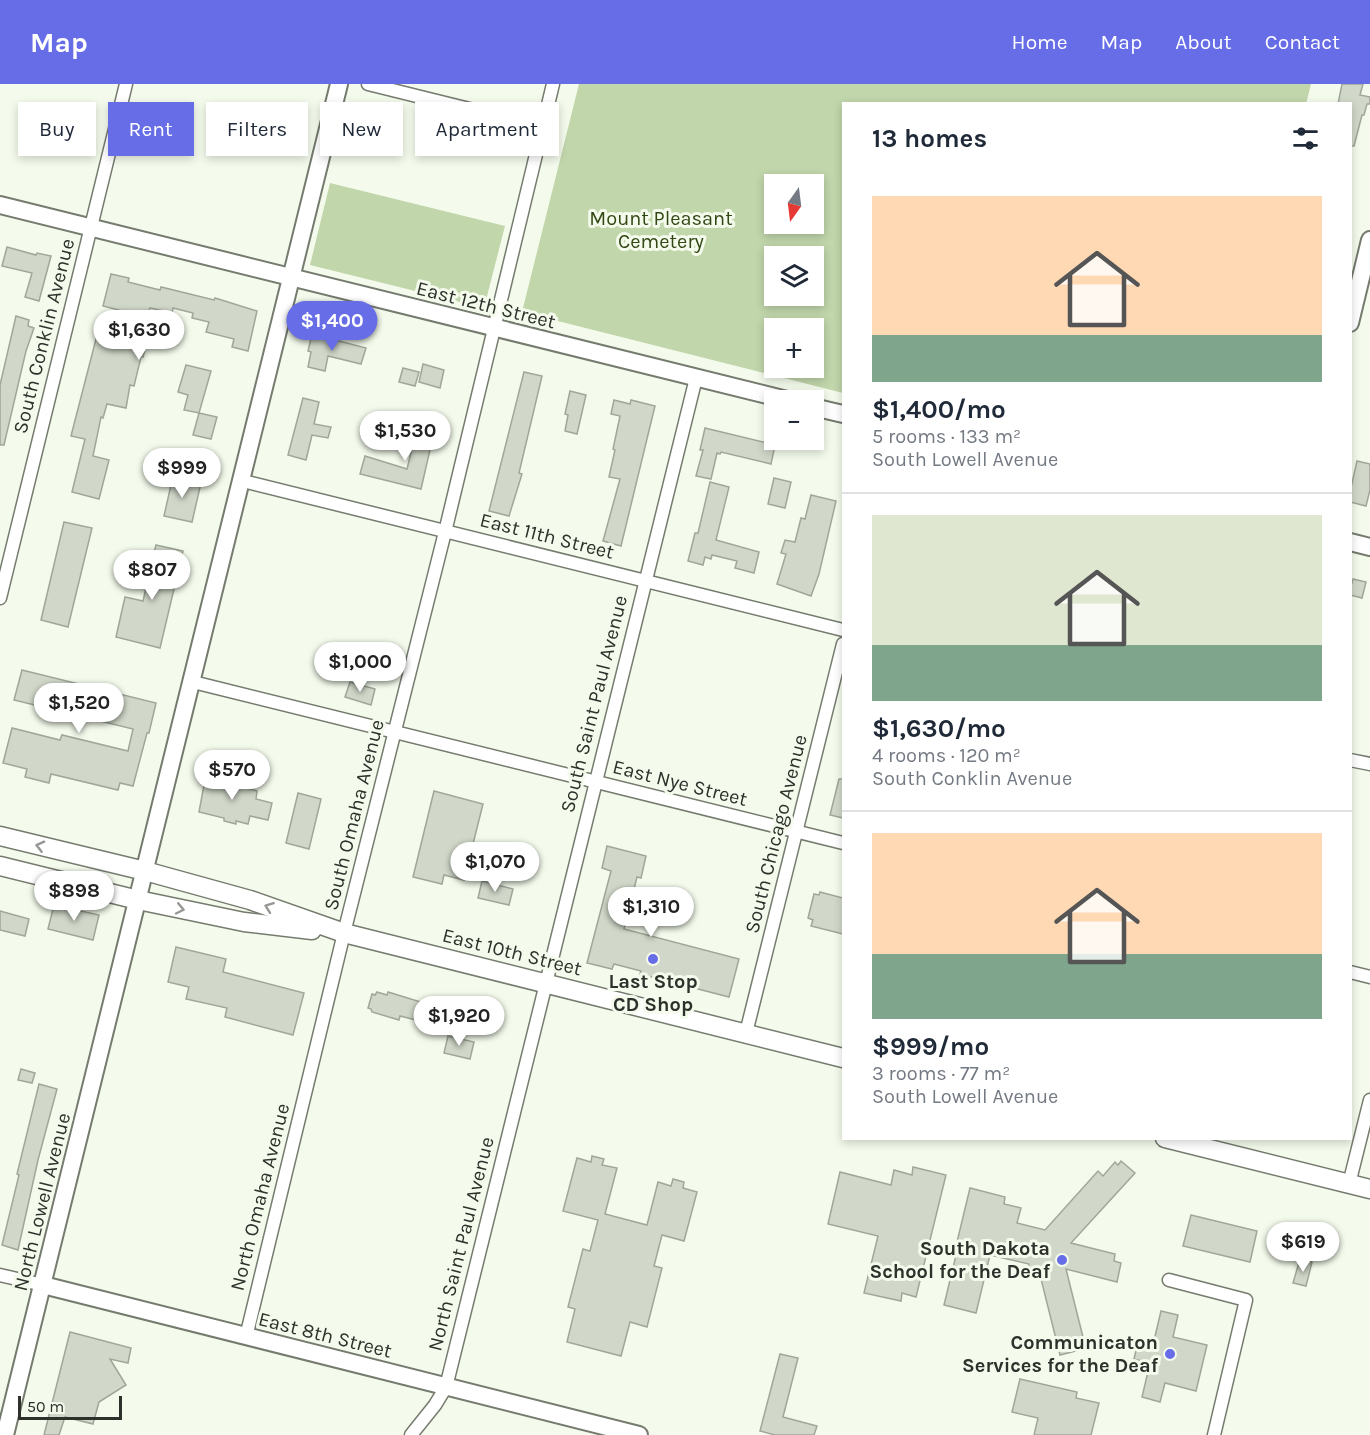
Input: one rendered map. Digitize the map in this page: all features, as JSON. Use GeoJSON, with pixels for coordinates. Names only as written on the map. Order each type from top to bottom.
{"type":"FeatureCollection","features":[{"type":"Feature","properties":{"kind":"main road","name":"East 10th Street"},"geometry":{"type":"LineString","coordinates":[[0,836],[145,871],[250,900],[344,933],[842,1058]]}},
{"type":"Feature","properties":{"kind":"main road","name":"East 10th Street"},"geometry":{"type":"LineString","coordinates":[[0,866],[138,900],[244,922],[344,933]]}},
{"type":"Feature","properties":{"kind":"main road"},"geometry":{"type":"LineString","coordinates":[[1173,1140],[1370,1189]]}},
{"type":"Feature","properties":{"kind":"street","name":"South Conklin Avenue"},"geometry":{"type":"LineString","coordinates":[[0,598],[126,84]]}},
{"type":"Feature","properties":{"kind":"street","name":"North Lowell Avenue"},"geometry":{"type":"LineString","coordinates":[[5,1435],[243,481],[339,84]]}},
{"type":"Feature","properties":{"kind":"street"},"geometry":{"type":"LineString","coordinates":[[368,84],[441,102]]}},
{"type":"Feature","properties":{"kind":"street","name":"South Omaha Avenue"},"geometry":{"type":"LineString","coordinates":[[548,102],[553,84]]}},
{"type":"Feature","properties":{"kind":"street","name":"South Omaha Avenue"},"geometry":{"type":"LineString","coordinates":[[311,1066],[445,532],[535,156]]}},
{"type":"Feature","properties":{"kind":"street","name":"East 12th Street"},"geometry":{"type":"LineString","coordinates":[[0,205],[764,394]]}},
{"type":"Feature","properties":{"kind":"street"},"geometry":{"type":"LineString","coordinates":[[1352,315],[1370,240]]}},
{"type":"Feature","properties":{"kind":"street","name":"South Saint Paul Avenue"},"geometry":{"type":"LineString","coordinates":[[515,1109],[594,782],[696,378]]}},
{"type":"Feature","properties":{"kind":"street"},"geometry":{"type":"LineString","coordinates":[[824,410],[842,414]]}},
{"type":"Feature","properties":{"kind":"street","name":"East 11th Street"},"geometry":{"type":"LineString","coordinates":[[243,481],[842,630]]}},
{"type":"Feature","properties":{"kind":"street"},"geometry":{"type":"LineString","coordinates":[[1352,542],[1370,547]]}},
{"type":"Feature","properties":{"kind":"street","name":"South Chicago Avenue"},"geometry":{"type":"LineString","coordinates":[[746,1033],[842,648]]}},
{"type":"Feature","properties":{"kind":"street","name":"East Nye Street"},"geometry":{"type":"LineString","coordinates":[[193,682],[842,843]]}},
{"type":"Feature","properties":{"kind":"street"},"geometry":{"type":"LineString","coordinates":[[1352,760],[1370,764]]}},
{"type":"Feature","properties":{"kind":"street"},"geometry":{"type":"LineString","coordinates":[[1352,972],[1370,977]]}},
{"type":"Feature","properties":{"kind":"street","name":"North Omaha Avenue"},"geometry":{"type":"LineString","coordinates":[[246,1337],[311,1066]]}},
{"type":"Feature","properties":{"kind":"street"},"geometry":{"type":"LineString","coordinates":[[1349,1184],[1370,1100]]}},
{"type":"Feature","properties":{"kind":"street","name":"North Saint Paul Avenue"},"geometry":{"type":"LineString","coordinates":[[411,1435],[446,1387],[515,1109]]}},
{"type":"Feature","properties":{"kind":"street","name":"East 8th Street"},"geometry":{"type":"LineString","coordinates":[[0,1275],[639,1435]]}},
{"type":"Feature","properties":{"kind":"street"},"geometry":{"type":"LineString","coordinates":[[1169,1280],[1246,1300],[1214,1435]]}},
{"type":"Feature","properties":{"kind":"green space","name":"Mount Pleasant Cemetery"},"geometry":{"type":"Polygon","coordinates":[[[579,84],[1311,84],[1306,102],[842,102],[842,393],[784,378],[824,378],[824,318],[764,318],[764,373],[522,312],[579,84]]]}},
{"type":"Feature","properties":{"kind":"green space"},"geometry":{"type":"Polygon","coordinates":[[[330,183],[505,226],[484,308],[310,265],[330,183]]]}},
{"type":"Feature","properties":{"kind":"building"},"geometry":{"type":"Polygon","coordinates":[[[1342,84],[1363,84],[1360,95],[1370,97],[1370,104],[1367,104],[1364,115],[1362,115],[1354,146],[1352,146],[1352,102],[1338,102],[1342,84]]]}},
{"type":"Feature","properties":{"kind":"building"},"geometry":{"type":"Polygon","coordinates":[[[7,247],[36,255],[37,253],[51,256],[39,301],[25,297],[32,273],[2,266],[7,247]]]}},
{"type":"Feature","properties":{"kind":"building"},"geometry":{"type":"Polygon","coordinates":[[[111,274],[129,278],[128,282],[160,290],[161,287],[214,300],[215,298],[257,311],[248,351],[232,347],[234,339],[206,332],[209,322],[192,318],[193,313],[173,308],[172,313],[150,308],[140,344],[146,345],[134,386],[130,385],[126,408],[107,404],[103,418],[101,417],[93,456],[109,460],[99,499],[72,492],[85,439],[71,436],[96,339],[128,347],[133,323],[128,321],[130,313],[103,306],[111,274]]]}},
{"type":"Feature","properties":{"kind":"building"},"geometry":{"type":"Polygon","coordinates":[[[16,316],[29,320],[28,326],[34,328],[26,351],[4,445],[0,445],[0,385],[16,316]]]}},
{"type":"Feature","properties":{"kind":"building"},"geometry":{"type":"Polygon","coordinates":[[[312,334],[366,348],[361,364],[328,356],[325,371],[308,367],[311,352],[308,351],[312,334]]]}},
{"type":"Feature","properties":{"kind":"building"},"geometry":{"type":"Polygon","coordinates":[[[423,364],[444,370],[440,388],[419,382],[423,364]]]}},
{"type":"Feature","properties":{"kind":"building"},"geometry":{"type":"Polygon","coordinates":[[[186,365],[211,371],[199,413],[184,410],[188,395],[178,392],[186,365]]]}},
{"type":"Feature","properties":{"kind":"building"},"geometry":{"type":"Polygon","coordinates":[[[403,368],[419,372],[415,386],[399,382],[403,368]]]}},
{"type":"Feature","properties":{"kind":"building"},"geometry":{"type":"Polygon","coordinates":[[[524,372],[542,376],[519,473],[522,474],[509,516],[489,511],[524,372]]]}},
{"type":"Feature","properties":{"kind":"building"},"geometry":{"type":"Polygon","coordinates":[[[570,391],[586,395],[577,434],[565,431],[568,415],[565,414],[570,391]]]}},
{"type":"Feature","properties":{"kind":"building"},"geometry":{"type":"Polygon","coordinates":[[[303,398],[319,402],[314,424],[331,427],[328,438],[312,435],[306,460],[288,455],[303,398]]]}},
{"type":"Feature","properties":{"kind":"building"},"geometry":{"type":"Polygon","coordinates":[[[614,400],[630,404],[631,400],[655,406],[621,546],[603,541],[620,479],[609,477],[620,416],[611,414],[614,400]]]}},
{"type":"Feature","properties":{"kind":"building"},"geometry":{"type":"Polygon","coordinates":[[[199,413],[217,417],[211,439],[193,435],[199,413]]]}},
{"type":"Feature","properties":{"kind":"building"},"geometry":{"type":"Polygon","coordinates":[[[418,424],[435,428],[421,489],[360,474],[365,456],[407,469],[418,424]]]}},
{"type":"Feature","properties":{"kind":"building"},"geometry":{"type":"Polygon","coordinates":[[[705,428],[764,442],[764,450],[774,450],[771,464],[717,453],[711,479],[696,476],[703,450],[700,450],[705,428]]]}},
{"type":"Feature","properties":{"kind":"building"},"geometry":{"type":"Polygon","coordinates":[[[1357,461],[1370,464],[1370,490],[1366,506],[1352,502],[1352,483],[1357,461]]]}},
{"type":"Feature","properties":{"kind":"building"},"geometry":{"type":"Polygon","coordinates":[[[173,476],[201,483],[192,522],[164,516],[173,476]]]}},
{"type":"Feature","properties":{"kind":"building"},"geometry":{"type":"Polygon","coordinates":[[[774,478],[791,482],[785,508],[768,504],[774,478]]]}},
{"type":"Feature","properties":{"kind":"building"},"geometry":{"type":"Polygon","coordinates":[[[710,482],[729,487],[716,540],[759,552],[754,573],[735,568],[737,561],[712,555],[711,559],[705,557],[703,565],[688,561],[695,533],[698,533],[710,482]]]}},
{"type":"Feature","properties":{"kind":"building"},"geometry":{"type":"Polygon","coordinates":[[[811,495],[836,501],[819,574],[811,596],[777,584],[786,554],[781,553],[785,540],[795,542],[801,518],[805,519],[811,495]]]}},
{"type":"Feature","properties":{"kind":"building"},"geometry":{"type":"Polygon","coordinates":[[[64,522],[92,528],[68,627],[41,620],[64,522]]]}},
{"type":"Feature","properties":{"kind":"building"},"geometry":{"type":"Polygon","coordinates":[[[156,545],[183,551],[160,648],[116,637],[125,597],[143,601],[156,545]]]}},
{"type":"Feature","properties":{"kind":"building"},"geometry":{"type":"Polygon","coordinates":[[[1353,579],[1366,582],[1362,598],[1352,596],[1353,579]]]}},
{"type":"Feature","properties":{"kind":"building"},"geometry":{"type":"Polygon","coordinates":[[[22,670],[156,703],[133,786],[120,783],[118,790],[51,774],[49,783],[25,777],[27,769],[3,763],[12,728],[60,740],[62,735],[128,751],[133,729],[14,700],[22,670]]]}},
{"type":"Feature","properties":{"kind":"building"},"geometry":{"type":"Polygon","coordinates":[[[350,682],[375,689],[371,705],[345,697],[350,682]]]}},
{"type":"Feature","properties":{"kind":"building"},"geometry":{"type":"Polygon","coordinates":[[[211,772],[245,781],[243,787],[257,791],[256,799],[272,803],[268,820],[250,816],[248,824],[236,821],[236,824],[224,821],[224,818],[199,812],[204,785],[208,786],[211,772]]]}},
{"type":"Feature","properties":{"kind":"building"},"geometry":{"type":"Polygon","coordinates":[[[839,779],[842,779],[842,818],[830,815],[839,779]]]}},
{"type":"Feature","properties":{"kind":"building"},"geometry":{"type":"Polygon","coordinates":[[[434,791],[483,804],[464,880],[444,875],[442,884],[413,877],[434,791]]]}},
{"type":"Feature","properties":{"kind":"building"},"geometry":{"type":"Polygon","coordinates":[[[298,793],[321,799],[309,849],[286,843],[298,793]]]}},
{"type":"Feature","properties":{"kind":"building"},"geometry":{"type":"Polygon","coordinates":[[[607,846],[646,856],[641,878],[637,877],[624,929],[739,959],[729,997],[640,974],[641,971],[614,964],[612,969],[587,963],[611,871],[602,868],[607,846]]]}},
{"type":"Feature","properties":{"kind":"building"},"geometry":{"type":"Polygon","coordinates":[[[482,881],[513,889],[509,905],[478,898],[482,881]]]}},
{"type":"Feature","properties":{"kind":"building"},"geometry":{"type":"Polygon","coordinates":[[[820,892],[842,898],[842,934],[811,926],[813,920],[808,918],[814,894],[819,895],[820,892]]]}},
{"type":"Feature","properties":{"kind":"building"},"geometry":{"type":"Polygon","coordinates":[[[54,905],[99,915],[93,940],[48,929],[54,905]]]}},
{"type":"Feature","properties":{"kind":"building"},"geometry":{"type":"Polygon","coordinates":[[[0,911],[29,919],[25,936],[0,930],[0,911]]]}},
{"type":"Feature","properties":{"kind":"building"},"geometry":{"type":"Polygon","coordinates":[[[176,947],[226,959],[223,972],[304,993],[293,1035],[225,1017],[227,1008],[186,999],[189,987],[168,982],[176,947]]]}},
{"type":"Feature","properties":{"kind":"building"},"geometry":{"type":"Polygon","coordinates":[[[377,992],[387,995],[388,992],[424,1003],[420,1021],[400,1016],[399,1020],[372,1012],[368,1008],[372,994],[375,995],[377,992]]]}},
{"type":"Feature","properties":{"kind":"building"},"geometry":{"type":"Polygon","coordinates":[[[448,1036],[474,1042],[470,1059],[444,1053],[448,1036]]]}},
{"type":"Feature","properties":{"kind":"building"},"geometry":{"type":"Polygon","coordinates":[[[21,1069],[35,1073],[32,1083],[18,1080],[21,1069]]]}},
{"type":"Feature","properties":{"kind":"building"},"geometry":{"type":"Polygon","coordinates":[[[39,1084],[57,1089],[18,1250],[2,1245],[39,1084]]]}},
{"type":"Feature","properties":{"kind":"building"},"geometry":{"type":"Polygon","coordinates":[[[592,1156],[604,1159],[602,1165],[617,1168],[605,1214],[647,1225],[658,1182],[671,1186],[673,1179],[684,1182],[683,1188],[697,1192],[684,1241],[662,1235],[654,1266],[662,1268],[647,1327],[630,1322],[621,1356],[567,1342],[575,1309],[568,1307],[583,1249],[590,1251],[598,1220],[563,1211],[577,1158],[591,1162],[592,1156]]]}},
{"type":"Feature","properties":{"kind":"building"},"geometry":{"type":"Polygon","coordinates":[[[1121,1161],[1135,1173],[1071,1243],[1115,1254],[1114,1261],[1121,1263],[1117,1282],[1066,1269],[1083,1337],[1073,1339],[1076,1351],[1060,1355],[1041,1279],[1027,1275],[1029,1264],[990,1255],[976,1313],[944,1305],[970,1188],[1005,1197],[1004,1204],[1021,1208],[1017,1223],[1045,1230],[1098,1171],[1103,1176],[1115,1162],[1118,1165],[1121,1161]]]}},
{"type":"Feature","properties":{"kind":"building"},"geometry":{"type":"Polygon","coordinates":[[[913,1167],[946,1175],[916,1297],[902,1293],[901,1301],[864,1293],[878,1236],[828,1224],[840,1172],[891,1185],[894,1170],[912,1175],[913,1167]]]}},
{"type":"Feature","properties":{"kind":"building"},"geometry":{"type":"Polygon","coordinates":[[[1191,1215],[1257,1231],[1250,1262],[1183,1246],[1191,1215]]]}},
{"type":"Feature","properties":{"kind":"building"},"geometry":{"type":"Polygon","coordinates":[[[1300,1259],[1312,1262],[1306,1286],[1293,1283],[1300,1259]]]}},
{"type":"Feature","properties":{"kind":"building","name":"Communicaton Services for the Deaf"},"geometry":{"type":"Polygon","coordinates":[[[1161,1311],[1178,1315],[1173,1337],[1207,1345],[1196,1391],[1165,1383],[1160,1402],[1142,1397],[1150,1363],[1134,1359],[1137,1346],[1152,1349],[1161,1311]]]}},
{"type":"Feature","properties":{"kind":"building"},"geometry":{"type":"Polygon","coordinates":[[[70,1332],[131,1348],[128,1363],[110,1359],[126,1385],[99,1402],[93,1424],[65,1417],[59,1435],[44,1435],[70,1332]]]}},
{"type":"Feature","properties":{"kind":"building"},"geometry":{"type":"Polygon","coordinates":[[[780,1354],[798,1358],[783,1417],[817,1426],[814,1435],[775,1435],[760,1431],[780,1354]]]}},
{"type":"Feature","properties":{"kind":"building"},"geometry":{"type":"Polygon","coordinates":[[[1020,1379],[1077,1392],[1076,1398],[1099,1403],[1091,1435],[1034,1435],[1038,1418],[1012,1412],[1020,1379]]]}},
{"type":"Feature","properties":{"kind":"place","name":"Last Stop CD Shop"},"geometry":{"type":"Point","coordinates":[653,959]}},
{"type":"Feature","properties":{"kind":"place","name":"South Dakota School for the Deaf"},"geometry":{"type":"Point","coordinates":[1062,1260]}},
{"type":"Feature","properties":{"kind":"place","name":"Communicaton Services for the Deaf"},"geometry":{"type":"Point","coordinates":[1170,1354]}}]}
